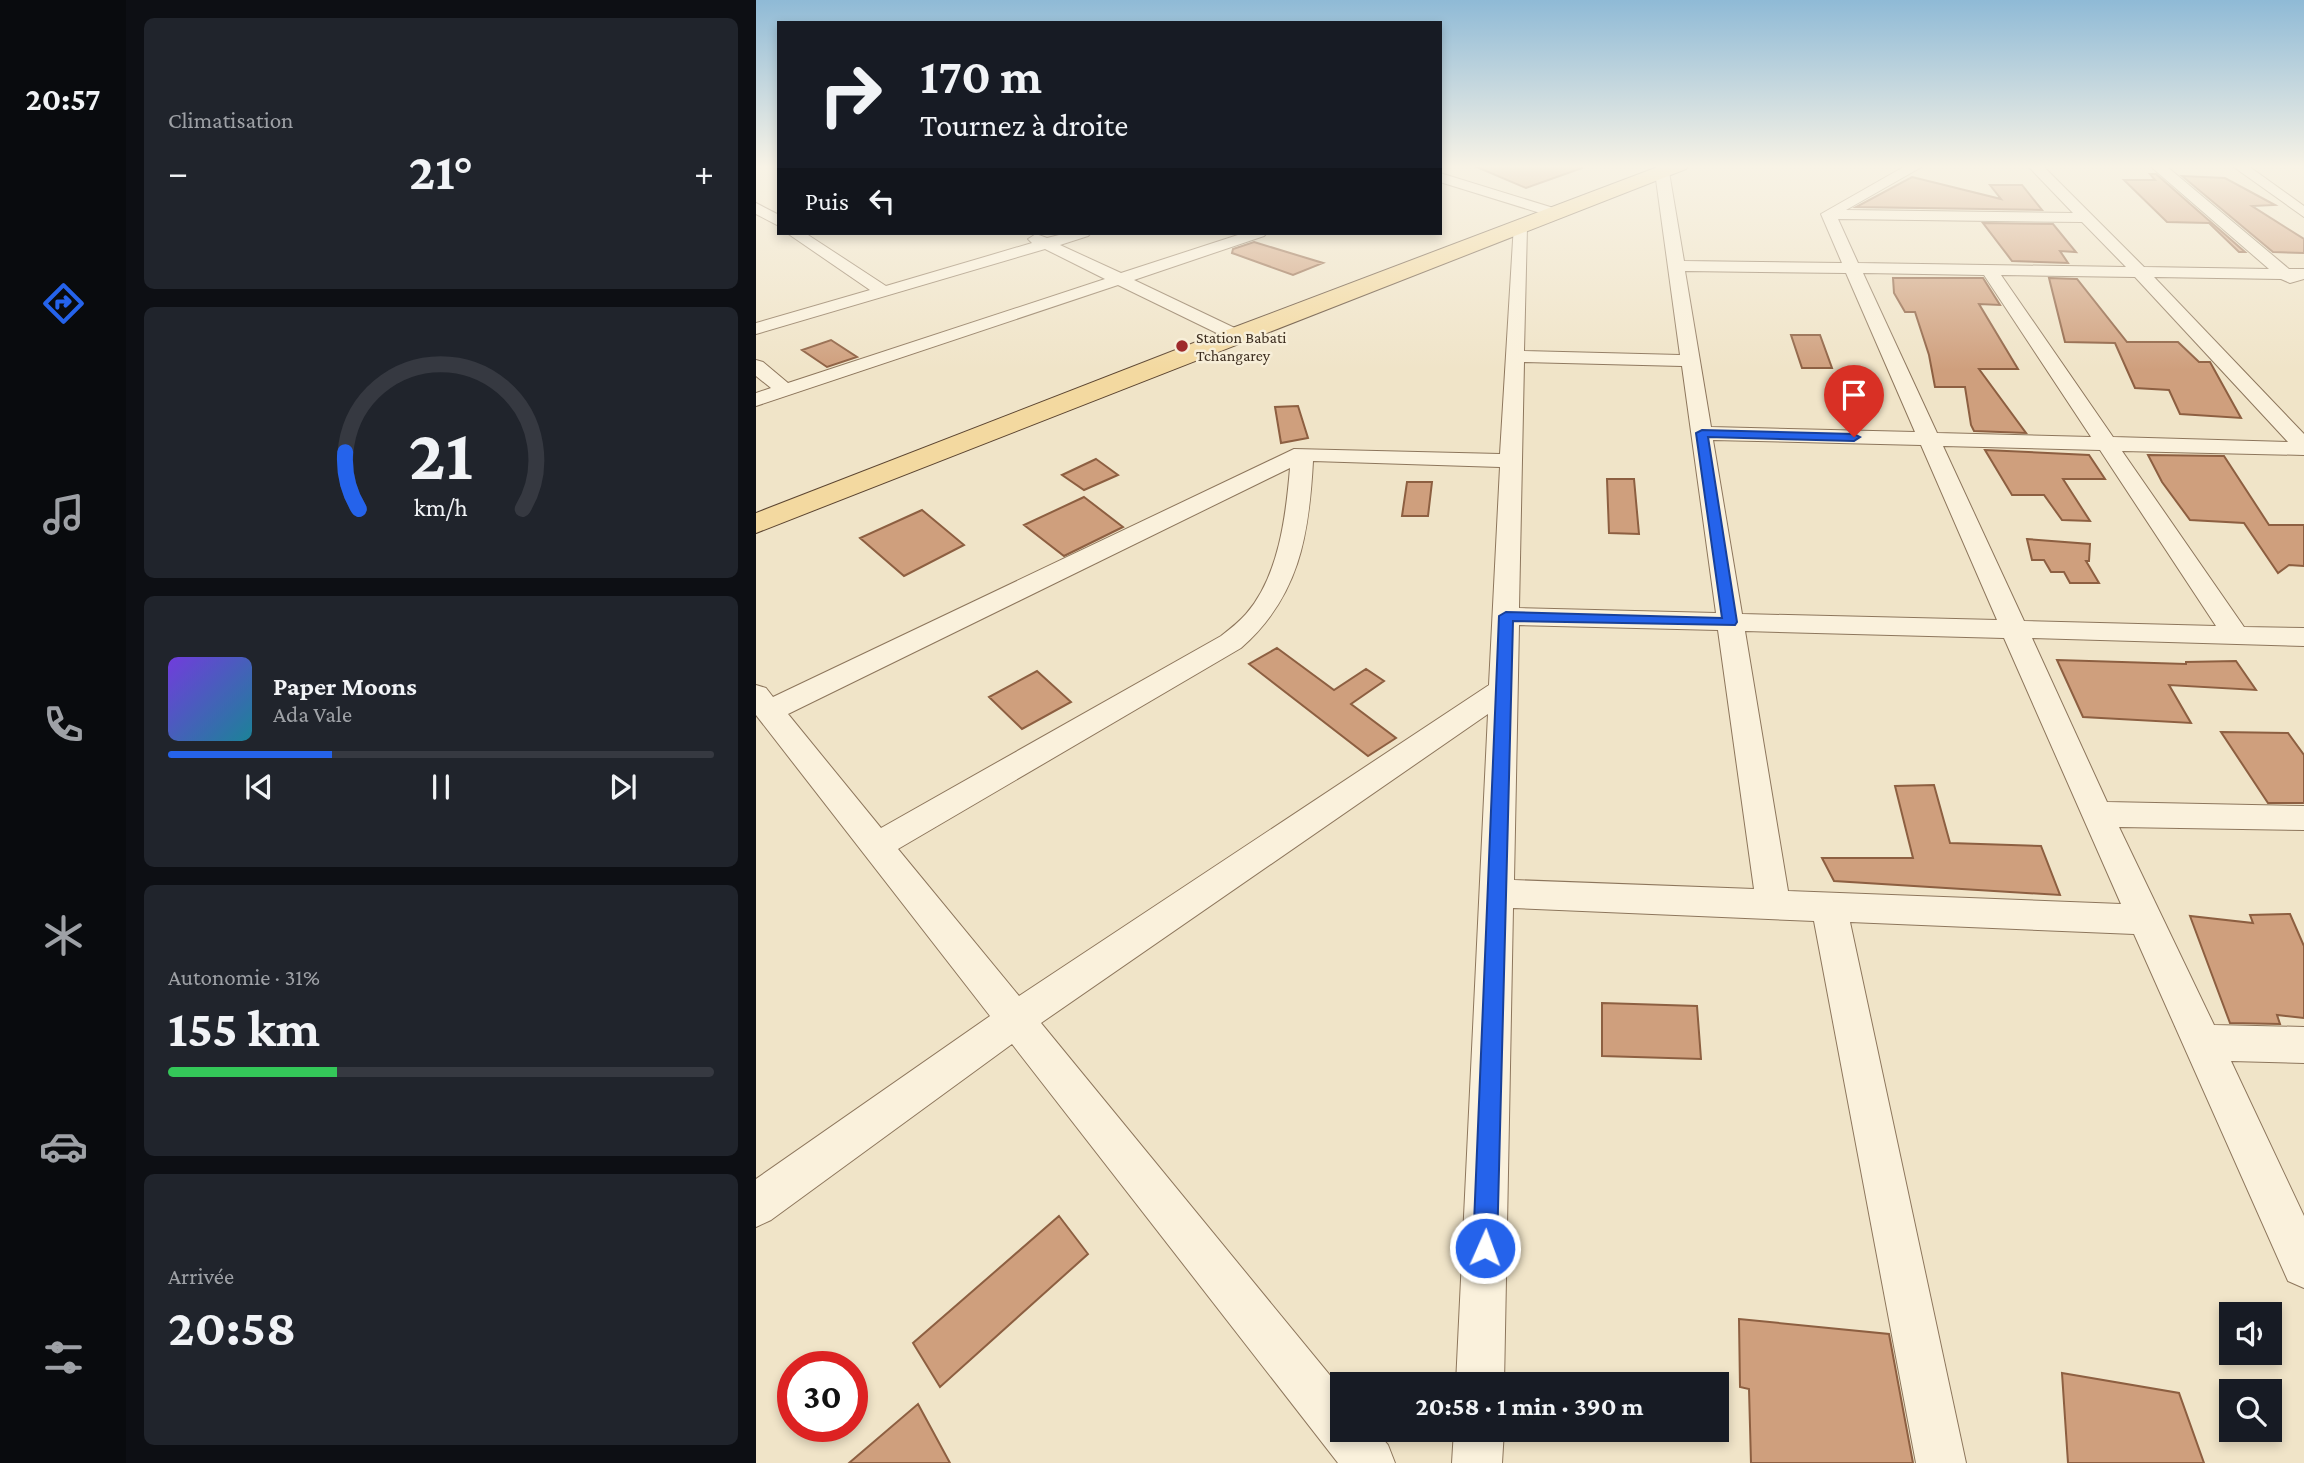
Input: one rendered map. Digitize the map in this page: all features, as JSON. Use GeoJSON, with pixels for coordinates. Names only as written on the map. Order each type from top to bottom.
{"type":"FeatureCollection","features":[{"type":"Feature","properties":{"kind":"main road"},"geometry":{"type":"LineString","coordinates":[[756,524],[1235,335],[1503,233]]}},
{"type":"Feature","properties":{"kind":"street"},"geometry":{"type":"LineString","coordinates":[[1480,1372],[1519,233]]}},
{"type":"Feature","properties":{"kind":"street"},"geometry":{"type":"LineString","coordinates":[[1674,233],[1676,266],[1773,904]]}},
{"type":"Feature","properties":{"kind":"street"},"geometry":{"type":"LineString","coordinates":[[1837,233],[2097,814],[2148,920],[2304,1265]]}},
{"type":"Feature","properties":{"kind":"street"},"geometry":{"type":"LineString","coordinates":[[2102,233],[2304,448]]}},
{"type":"Feature","properties":{"kind":"street"},"geometry":{"type":"LineString","coordinates":[[2236,233],[2304,290]]}},
{"type":"Feature","properties":{"kind":"street"},"geometry":{"type":"LineString","coordinates":[[798,235],[884,292]]}},
{"type":"Feature","properties":{"kind":"street"},"geometry":{"type":"LineString","coordinates":[[1027,235],[1235,335]]}},
{"type":"Feature","properties":{"kind":"street"},"geometry":{"type":"LineString","coordinates":[[756,329],[1076,235]]}},
{"type":"Feature","properties":{"kind":"street"},"geometry":{"type":"LineString","coordinates":[[756,400],[1253,235]]}},
{"type":"Feature","properties":{"kind":"street"},"geometry":{"type":"LineString","coordinates":[[1676,266],[2304,274]]}},
{"type":"Feature","properties":{"kind":"street"},"geometry":{"type":"LineString","coordinates":[[1989,270],[2236,635]]}},
{"type":"Feature","properties":{"kind":"street"},"geometry":{"type":"LineString","coordinates":[[1514,356],[1691,361]]}},
{"type":"Feature","properties":{"kind":"street"},"geometry":{"type":"LineString","coordinates":[[756,366],[785,390]]}},
{"type":"Feature","properties":{"kind":"street"},"geometry":{"type":"LineString","coordinates":[[1702,433],[2304,448]]}},
{"type":"Feature","properties":{"kind":"street"},"geometry":{"type":"LineString","coordinates":[[1330,1413],[762,703],[1302,454],[1511,461]]}},
{"type":"Feature","properties":{"kind":"street"},"geometry":{"type":"LineString","coordinates":[[877,846],[1231,642],[1258,618],[1279,579],[1295,536],[1302,454]]}},
{"type":"Feature","properties":{"kind":"street"},"geometry":{"type":"LineString","coordinates":[[1506,616],[2304,637]]}},
{"type":"Feature","properties":{"kind":"street"},"geometry":{"type":"LineString","coordinates":[[756,1205],[1016,1020],[1504,689]]}},
{"type":"Feature","properties":{"kind":"street"},"geometry":{"type":"LineString","coordinates":[[2097,814],[2304,818]]}},
{"type":"Feature","properties":{"kind":"street"},"geometry":{"type":"LineString","coordinates":[[1497,892],[2148,920]]}},
{"type":"Feature","properties":{"kind":"street"},"geometry":{"type":"LineString","coordinates":[[1829,907],[1941,1463]]}},
{"type":"Feature","properties":{"kind":"street"},"geometry":{"type":"LineString","coordinates":[[2204,1043],[2304,1045]]}},
{"type":"Feature","properties":{"kind":"street"},"geometry":{"type":"LineString","coordinates":[[1353,1442],[1370,1463]]}},
{"type":"Feature","properties":{"kind":"street"},"geometry":{"type":"LineString","coordinates":[[1477,1463],[1478,1442]]}},
{"type":"Feature","properties":{"kind":"building"},"geometry":{"type":"Polygon","coordinates":[[[1991,233],[2061,233],[2076,252],[2060,251],[2068,263],[2012,261],[1991,233]]]}},
{"type":"Feature","properties":{"kind":"building"},"geometry":{"type":"Polygon","coordinates":[[[2220,233],[2224,233],[2245,252],[2239,252],[2220,233]]]}},
{"type":"Feature","properties":{"kind":"building"},"geometry":{"type":"Polygon","coordinates":[[[2251,233],[2295,233],[2304,239],[2304,253],[2273,252],[2251,233]]]}},
{"type":"Feature","properties":{"kind":"building"},"geometry":{"type":"Polygon","coordinates":[[[1254,242],[1323,263],[1293,275],[1232,253],[1233,249],[1254,242]]]}},
{"type":"Feature","properties":{"kind":"building"},"geometry":{"type":"Polygon","coordinates":[[[1893,278],[1983,278],[2000,305],[1979,304],[2018,369],[1979,369],[2026,433],[1974,431],[1965,387],[1935,387],[1929,355],[1915,312],[1905,312],[1894,293],[1893,278]]]}},
{"type":"Feature","properties":{"kind":"building"},"geometry":{"type":"Polygon","coordinates":[[[2049,278],[2077,279],[2127,342],[2178,342],[2199,362],[2210,362],[2241,418],[2180,414],[2169,390],[2135,388],[2115,343],[2065,342],[2049,278]]]}},
{"type":"Feature","properties":{"kind":"building"},"geometry":{"type":"Polygon","coordinates":[[[1791,335],[1820,335],[1832,368],[1802,368],[1791,335]]]}},
{"type":"Feature","properties":{"kind":"building"},"geometry":{"type":"Polygon","coordinates":[[[831,340],[857,357],[827,367],[802,350],[831,340]]]}},
{"type":"Feature","properties":{"kind":"building"},"geometry":{"type":"Polygon","coordinates":[[[1298,406],[1308,438],[1281,443],[1275,407],[1298,406]]]}},
{"type":"Feature","properties":{"kind":"building"},"geometry":{"type":"Polygon","coordinates":[[[1985,450],[2089,455],[2105,479],[2063,479],[2090,521],[2062,520],[2044,495],[2012,495],[1985,450]]]}},
{"type":"Feature","properties":{"kind":"building"},"geometry":{"type":"Polygon","coordinates":[[[2148,455],[2224,456],[2269,525],[2304,525],[2304,566],[2289,565],[2278,573],[2244,523],[2190,520],[2162,482],[2148,455]]]}},
{"type":"Feature","properties":{"kind":"building"},"geometry":{"type":"Polygon","coordinates":[[[1096,459],[1118,475],[1084,490],[1062,475],[1096,459]]]}},
{"type":"Feature","properties":{"kind":"building"},"geometry":{"type":"Polygon","coordinates":[[[1607,479],[1634,479],[1639,534],[1609,533],[1607,479]]]}},
{"type":"Feature","properties":{"kind":"building"},"geometry":{"type":"Polygon","coordinates":[[[1407,482],[1432,482],[1428,516],[1402,516],[1407,482]]]}},
{"type":"Feature","properties":{"kind":"building"},"geometry":{"type":"Polygon","coordinates":[[[1084,497],[1123,527],[1064,556],[1024,525],[1084,497]]]}},
{"type":"Feature","properties":{"kind":"building"},"geometry":{"type":"Polygon","coordinates":[[[922,510],[964,545],[904,576],[860,538],[922,510]]]}},
{"type":"Feature","properties":{"kind":"building"},"geometry":{"type":"Polygon","coordinates":[[[2027,539],[2090,544],[2089,561],[2086,561],[2099,583],[2070,583],[2064,572],[2051,572],[2044,560],[2032,560],[2027,539]]]}},
{"type":"Feature","properties":{"kind":"building"},"geometry":{"type":"Polygon","coordinates":[[[1277,648],[1334,690],[1366,669],[1384,681],[1351,704],[1396,738],[1368,756],[1249,664],[1277,648]]]}},
{"type":"Feature","properties":{"kind":"building"},"geometry":{"type":"Polygon","coordinates":[[[2057,660],[2186,664],[2236,661],[2256,690],[2169,685],[2191,723],[2083,717],[2057,660]]]}},
{"type":"Feature","properties":{"kind":"building"},"geometry":{"type":"Polygon","coordinates":[[[1037,671],[1071,702],[1022,729],[989,697],[1037,671]]]}},
{"type":"Feature","properties":{"kind":"building"},"geometry":{"type":"Polygon","coordinates":[[[2221,732],[2288,733],[2304,755],[2304,803],[2268,803],[2221,732]]]}},
{"type":"Feature","properties":{"kind":"building"},"geometry":{"type":"Polygon","coordinates":[[[1934,785],[1950,843],[2041,846],[2060,895],[1834,881],[1822,858],[1913,858],[1895,786],[1934,785]]]}},
{"type":"Feature","properties":{"kind":"building"},"geometry":{"type":"Polygon","coordinates":[[[2290,914],[2304,946],[2304,1018],[2277,1015],[2280,1024],[2230,1023],[2190,916],[2253,923],[2250,915],[2290,914]]]}},
{"type":"Feature","properties":{"kind":"building"},"geometry":{"type":"Polygon","coordinates":[[[1602,1003],[1697,1006],[1701,1059],[1602,1056],[1602,1003]]]}},
{"type":"Feature","properties":{"kind":"building"},"geometry":{"type":"Polygon","coordinates":[[[1059,1216],[1088,1254],[940,1387],[913,1343],[1059,1216]]]}},
{"type":"Feature","properties":{"kind":"building"},"geometry":{"type":"Polygon","coordinates":[[[1739,1319],[1889,1334],[1913,1463],[1751,1463],[1749,1389],[1740,1387],[1739,1319]]]}},
{"type":"Feature","properties":{"kind":"building"},"geometry":{"type":"Polygon","coordinates":[[[2062,1373],[2179,1393],[2204,1463],[2068,1463],[2062,1373]]]}},
{"type":"Feature","properties":{"kind":"building"},"geometry":{"type":"Polygon","coordinates":[[[918,1404],[950,1463],[849,1463],[918,1404]]]}},
{"type":"Feature","properties":{"kind":"place","name":"Station Babati Tchangarey"},"geometry":{"type":"Point","coordinates":[1182,346]}},
{"type":"Feature","properties":{"kind":"route"},"geometry":{"type":"LineString","coordinates":[[1485,1248],[1506,616],[1730,622],[1702,433],[1854,437]]}}]}
